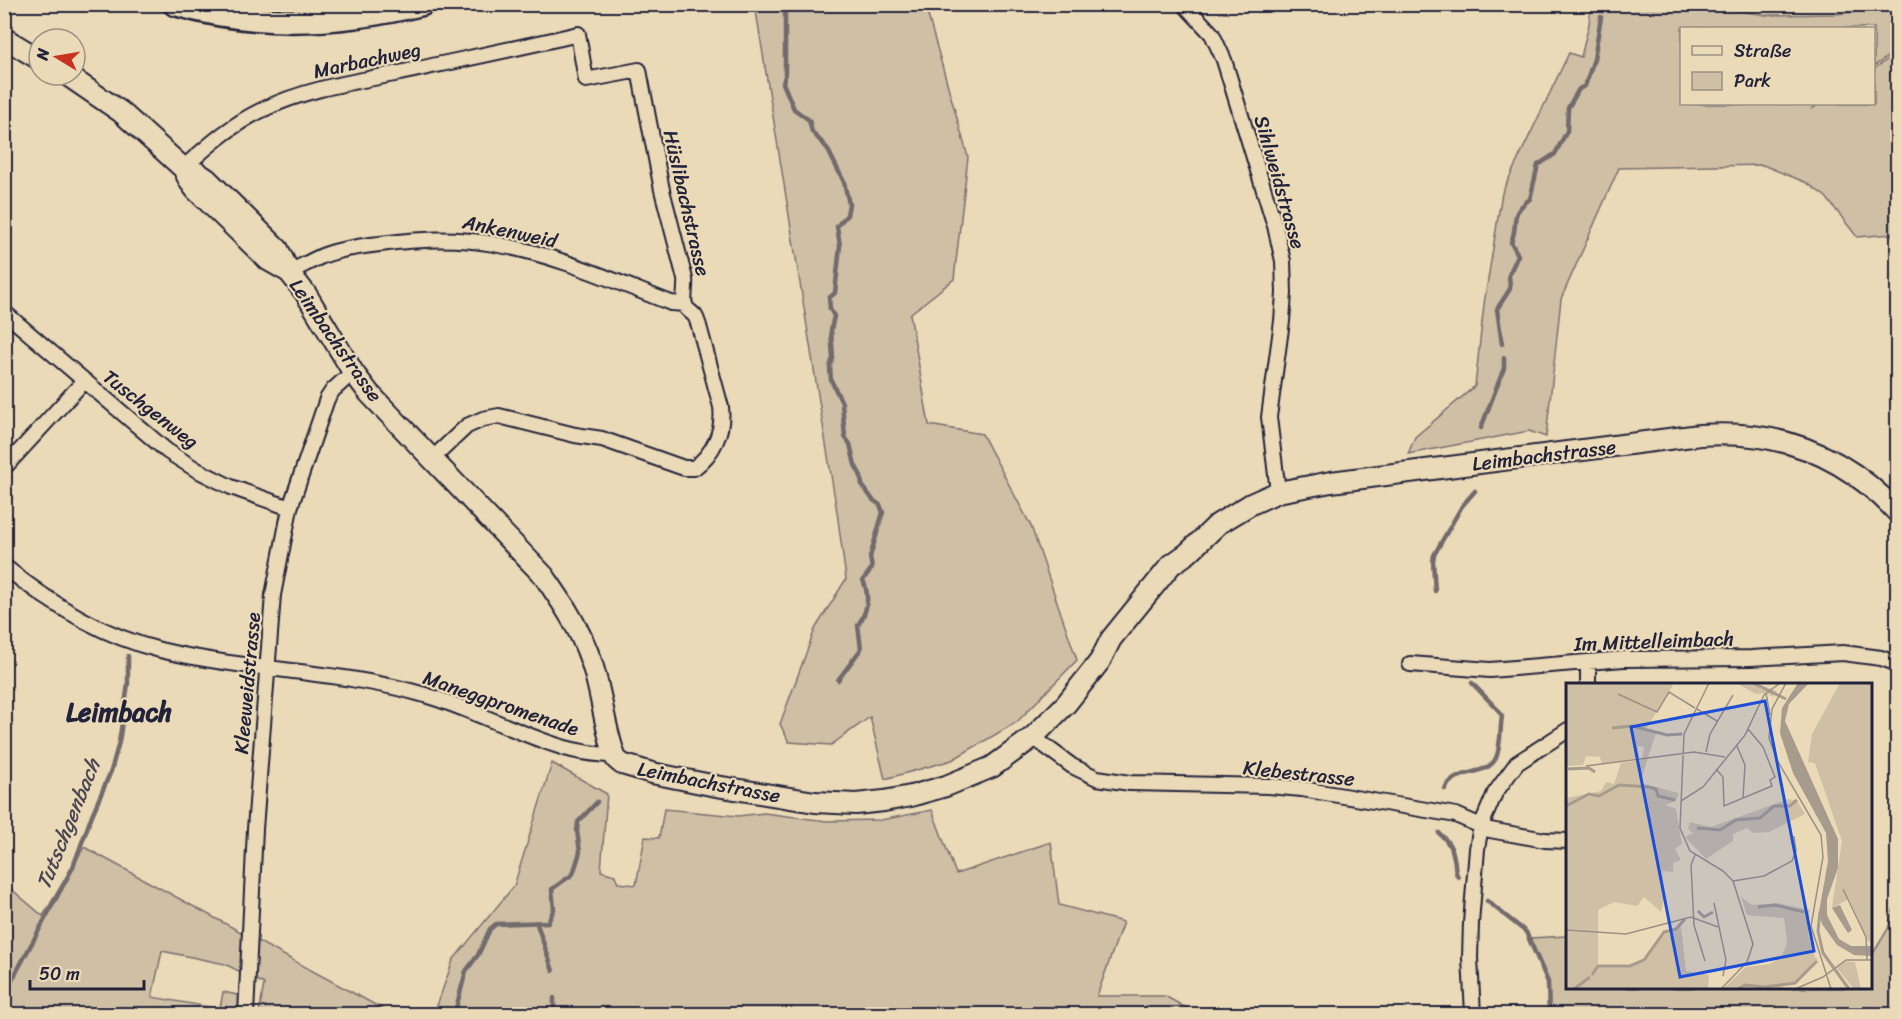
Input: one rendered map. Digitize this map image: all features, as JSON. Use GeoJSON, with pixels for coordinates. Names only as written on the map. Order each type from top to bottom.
{"type":"FeatureCollection","features":[{"type":"Feature","properties":{"kind":"main road"},"geometry":{"type":"LineString","coordinates":[[175,4],[201,12],[277,21],[361,17],[422,4]]}},
{"type":"Feature","properties":{"kind":"street","name":"Sihlweidstrasse"},"geometry":{"type":"LineString","coordinates":[[1184,4],[1212,34],[1224,60],[1275,226],[1283,261],[1283,302],[1269,417],[1278,492]]}},
{"type":"Feature","properties":{"kind":"street","name":"Hüslibachstrasse"},"geometry":{"type":"LineString","coordinates":[[433,458],[467,426],[483,419],[499,416],[575,435],[602,439],[684,468],[694,468],[710,453],[720,432],[721,408],[699,326],[694,314],[687,309],[685,304],[685,279],[662,190],[639,70],[586,80],[578,34]]}},
{"type":"Feature","properties":{"kind":"street","name":"Marbachweg"},"geometry":{"type":"LineString","coordinates":[[183,168],[224,132],[260,111],[300,95],[578,34]]}},
{"type":"Feature","properties":{"kind":"street"},"geometry":{"type":"LineString","coordinates":[[4,38],[27,51]]}},
{"type":"Feature","properties":{"kind":"street","name":"Leimbachstrasse"},"geometry":{"type":"LineString","coordinates":[[85,87],[121,112],[183,168],[207,179],[278,249],[289,272],[306,294],[353,372],[369,393],[544,576],[568,610],[592,662],[615,756],[619,762],[634,768],[716,786],[815,802],[856,804],[911,796],[946,786],[992,767],[1033,737],[1066,704],[1100,661],[1111,639],[1171,565],[1188,554],[1218,524],[1251,504],[1278,492],[1331,482],[1726,433],[1768,438],[1821,455],[1860,479],[1898,513]]}},
{"type":"Feature","properties":{"kind":"street","name":"Ankenweid"},"geometry":{"type":"LineString","coordinates":[[289,272],[324,255],[363,246],[446,238],[494,243],[522,250],[587,270],[671,303],[685,304]]}},
{"type":"Feature","properties":{"kind":"street","name":"Tuschgenweg"},"geometry":{"type":"LineString","coordinates":[[4,312],[167,451],[197,470],[231,487],[290,508]]}},
{"type":"Feature","properties":{"kind":"street","name":"Kleeweidstrasse"},"geometry":{"type":"LineString","coordinates":[[246,1014],[255,829],[273,595],[290,508],[327,399],[333,390],[353,372]]}},
{"type":"Feature","properties":{"kind":"street"},"geometry":{"type":"LineString","coordinates":[[4,468],[84,381]]}},
{"type":"Feature","properties":{"kind":"street","name":"Maneggpromenade"},"geometry":{"type":"LineString","coordinates":[[4,566],[62,608],[99,627],[159,650],[198,658],[337,677],[424,695],[564,748],[615,756]]}},
{"type":"Feature","properties":{"kind":"street","name":"Im Mittelleimbach"},"geometry":{"type":"LineString","coordinates":[[1410,664],[1490,670],[1624,659],[1751,658],[1843,653],[1881,658],[1898,664]]}},
{"type":"Feature","properties":{"kind":"street"},"geometry":{"type":"LineString","coordinates":[[1588,663],[1588,683]]}},
{"type":"Feature","properties":{"kind":"street"},"geometry":{"type":"LineString","coordinates":[[1473,1014],[1471,923],[1481,826],[1495,793],[1517,763],[1566,731]]}},
{"type":"Feature","properties":{"kind":"street","name":"Klebestrasse"},"geometry":{"type":"LineString","coordinates":[[1033,737],[1072,766],[1097,777],[1130,783],[1269,786],[1302,789],[1456,815],[1490,830],[1545,840],[1566,841]]}},
{"type":"Feature","properties":{"kind":"green space"},"geometry":{"type":"Polygon","coordinates":[[[755,5],[925,5],[968,157],[954,279],[910,314],[929,425],[982,434],[1031,526],[1077,660],[1017,722],[952,760],[885,779],[870,717],[831,745],[789,742],[780,724],[815,629],[846,579],[755,5]]]}},
{"type":"Feature","properties":{"kind":"green space"},"geometry":{"type":"Polygon","coordinates":[[[1591,5],[1697,5],[1767,15],[1836,14],[1897,7],[1897,50],[1875,65],[1875,27],[1680,27],[1680,105],[1817,105],[1811,109],[1818,105],[1875,105],[1875,68],[1897,53],[1897,247],[1892,234],[1857,237],[1826,197],[1807,183],[1763,165],[1619,168],[1561,299],[1546,437],[1529,431],[1408,454],[1415,437],[1475,386],[1484,304],[1502,193],[1569,53],[1581,57],[1591,5]]]}},
{"type":"Feature","properties":{"kind":"green space"},"geometry":{"type":"Polygon","coordinates":[[[552,763],[607,794],[601,871],[615,875],[618,883],[636,885],[645,837],[659,838],[664,809],[738,816],[764,813],[826,821],[881,820],[932,810],[956,874],[1051,842],[1059,905],[1123,922],[1097,996],[1165,996],[1197,1014],[434,1014],[453,960],[514,886],[552,763]]]}},
{"type":"Feature","properties":{"kind":"green space"},"geometry":{"type":"Polygon","coordinates":[[[84,847],[392,1014],[259,1014],[264,984],[225,964],[162,951],[152,997],[220,1009],[223,992],[237,995],[241,1004],[240,1014],[5,1014],[4,883],[43,916],[84,847]]]}},
{"type":"Feature","properties":{"kind":"green space"},"geometry":{"type":"Polygon","coordinates":[[[1897,898],[1897,1014],[1549,1014],[1548,982],[1530,938],[1566,936],[1566,989],[1872,989],[1872,955],[1888,929],[1897,898]]]}},
{"type":"Feature","properties":{"kind":"waterway"},"geometry":{"type":"LineString","coordinates":[[785,4],[785,76],[783,83],[794,109],[809,120],[812,132],[827,148],[844,182],[849,204],[847,215],[837,226],[840,246],[835,293],[829,298],[830,309],[834,316],[831,330],[833,358],[830,367],[831,380],[842,403],[845,437],[850,444],[862,485],[873,500],[880,505],[883,512],[870,557],[872,568],[863,580],[867,598],[866,609],[858,625],[861,649],[838,680]]}},
{"type":"Feature","properties":{"kind":"waterway"},"geometry":{"type":"LineString","coordinates":[[1502,344],[1497,309],[1510,289],[1509,275],[1518,255],[1511,242],[1516,215],[1530,199],[1538,165],[1555,154],[1567,131],[1568,108],[1579,89],[1585,86],[1594,59],[1601,17]]}},
{"type":"Feature","properties":{"kind":"waterway"},"geometry":{"type":"LineString","coordinates":[[1481,428],[1504,368],[1504,358]]}},
{"type":"Feature","properties":{"kind":"waterway"},"geometry":{"type":"LineString","coordinates":[[1435,591],[1434,555],[1462,506],[1475,491]]}},
{"type":"Feature","properties":{"kind":"waterway","name":"Tutschgenbach"},"geometry":{"type":"LineString","coordinates":[[4,995],[73,867],[111,771],[119,742],[128,684],[128,656]]}},
{"type":"Feature","properties":{"kind":"waterway"},"geometry":{"type":"LineString","coordinates":[[1445,789],[1456,778],[1486,768],[1492,764],[1498,754],[1502,716],[1472,683]]}},
{"type":"Feature","properties":{"kind":"waterway"},"geometry":{"type":"LineString","coordinates":[[450,1014],[456,1008],[466,971],[478,955],[490,929],[496,924],[548,922],[554,909],[552,889],[573,874],[580,852],[578,822],[597,802]]}},
{"type":"Feature","properties":{"kind":"waterway"},"geometry":{"type":"LineString","coordinates":[[1439,833],[1447,841],[1452,851],[1458,877]]}},
{"type":"Feature","properties":{"kind":"waterway"},"geometry":{"type":"LineString","coordinates":[[1487,901],[1526,932],[1548,982],[1549,1014]]}},
{"type":"Feature","properties":{"kind":"waterway"},"geometry":{"type":"LineString","coordinates":[[537,924],[553,971]]}},
{"type":"Feature","properties":{"kind":"waterway"},"geometry":{"type":"LineString","coordinates":[[554,998],[554,1014]]}},
{"type":"Feature","properties":{"kind":"district","name":"Leimbach"},"geometry":{"type":"Point","coordinates":[119,712]}}]}
